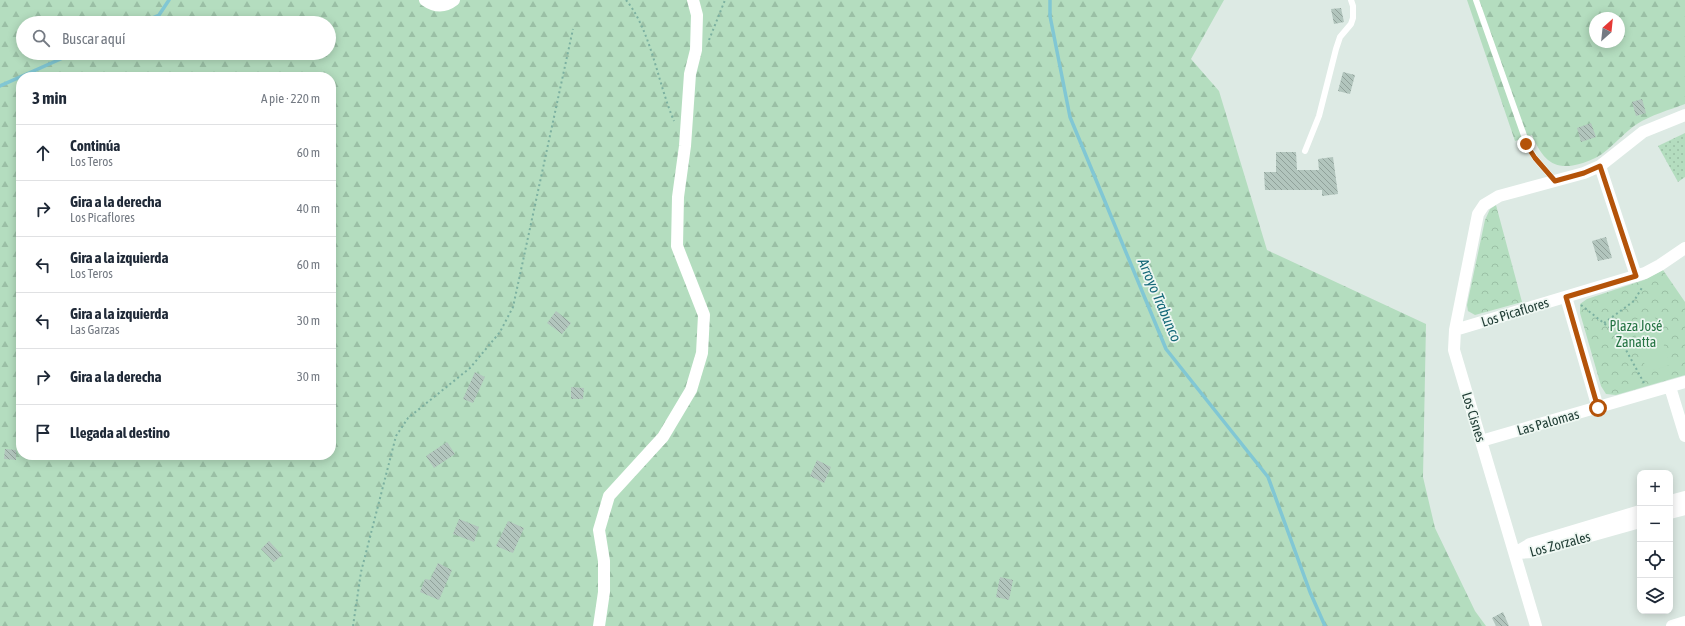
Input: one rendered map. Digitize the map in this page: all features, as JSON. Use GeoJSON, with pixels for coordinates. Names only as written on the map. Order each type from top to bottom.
{"type":"FeatureCollection","features":[{"type":"Feature","properties":{"kind":"street"},"geometry":{"type":"LineString","coordinates":[[426,0],[439,6],[446,5],[454,0]]}},
{"type":"Feature","properties":{"kind":"street"},"geometry":{"type":"LineString","coordinates":[[599,626],[604,592],[604,561],[599,530],[609,496],[663,437],[691,390],[702,353],[704,315],[677,246],[678,197],[685,146],[690,74],[696,50],[697,15],[693,0]]}},
{"type":"Feature","properties":{"kind":"street"},"geometry":{"type":"LineString","coordinates":[[1555,181],[1584,173],[1600,166],[1643,132],[1685,115]]}},
{"type":"Feature","properties":{"kind":"street"},"geometry":{"type":"LineString","coordinates":[[1600,166],[1640,278]]}},
{"type":"Feature","properties":{"kind":"street","name":"Los Cisnes"},"geometry":{"type":"LineString","coordinates":[[1536,626],[1455,356],[1453,343],[1477,218],[1484,205],[1499,196],[1555,181]]}},
{"type":"Feature","properties":{"kind":"street","name":"Los Picaflores"},"geometry":{"type":"LineString","coordinates":[[1455,330],[1566,297],[1640,278],[1685,248]]}},
{"type":"Feature","properties":{"kind":"street"},"geometry":{"type":"LineString","coordinates":[[1566,297],[1598,408]]}},
{"type":"Feature","properties":{"kind":"street","name":"Las Palomas"},"geometry":{"type":"LineString","coordinates":[[1481,441],[1685,382]]}},
{"type":"Feature","properties":{"kind":"street"},"geometry":{"type":"LineString","coordinates":[[1670,387],[1685,436]]}},
{"type":"Feature","properties":{"kind":"street"},"geometry":{"type":"LineString","coordinates":[[1673,501],[1685,497]]}},
{"type":"Feature","properties":{"kind":"street"},"geometry":{"type":"LineString","coordinates":[[1673,512],[1685,509]]}},
{"type":"Feature","properties":{"kind":"street","name":"Los Zorzales"},"geometry":{"type":"LineString","coordinates":[[1515,553],[1530,544],[1637,512]]}},
{"type":"Feature","properties":{"kind":"street","name":"Los Zorzales"},"geometry":{"type":"LineString","coordinates":[[1515,553],[1533,552],[1637,523]]}},
{"type":"Feature","properties":{"kind":"street"},"geometry":{"type":"LineString","coordinates":[[1672,626],[1685,622]]}},
{"type":"Feature","properties":{"kind":"lane"},"geometry":{"type":"LineString","coordinates":[[1306,151],[1319,116],[1336,49],[1340,38],[1351,24],[1353,18],[1353,6],[1351,0]]}},
{"type":"Feature","properties":{"kind":"lane"},"geometry":{"type":"LineString","coordinates":[[1476,0],[1526,144],[1535,158],[1555,181]]}},
{"type":"Feature","properties":{"kind":"path"},"geometry":{"type":"LineString","coordinates":[[626,0],[643,30],[662,91],[674,122]]}},
{"type":"Feature","properties":{"kind":"path"},"geometry":{"type":"LineString","coordinates":[[353,626],[361,572],[396,436],[408,418],[470,368],[500,332],[513,307],[573,29]]}},
{"type":"Feature","properties":{"kind":"path"},"geometry":{"type":"LineString","coordinates":[[1604,323],[1634,301],[1640,292],[1640,278]]}},
{"type":"Feature","properties":{"kind":"path"},"geometry":{"type":"LineString","coordinates":[[1580,304],[1604,323],[1620,339],[1646,386]]}},
{"type":"Feature","properties":{"kind":"green space"},"geometry":{"type":"Polygon","coordinates":[[[0,0],[1224,0],[1191,59],[1219,91],[1267,250],[1426,324],[1423,477],[1435,528],[1475,611],[1486,626],[0,626],[0,0]]]}},
{"type":"Feature","properties":{"kind":"green space"},"geometry":{"type":"Polygon","coordinates":[[[1467,0],[1685,0],[1685,104],[1642,121],[1629,130],[1602,154],[1583,163],[1565,166],[1557,165],[1551,162],[1541,152],[1532,135],[1515,141],[1467,0]]]}},
{"type":"Feature","properties":{"kind":"green space"},"geometry":{"type":"Polygon","coordinates":[[[1685,133],[1685,177],[1678,182],[1658,146],[1685,133]]]}},
{"type":"Feature","properties":{"kind":"green space"},"geometry":{"type":"Polygon","coordinates":[[[1496,205],[1522,302],[1475,315],[1468,311],[1467,305],[1485,220],[1490,209],[1496,205]]]}},
{"type":"Feature","properties":{"kind":"green space","name":"Plaza José Zanatta"},"geometry":{"type":"Polygon","coordinates":[[[1663,270],[1685,302],[1685,375],[1616,395],[1606,394],[1601,386],[1580,313],[1580,304],[1587,299],[1644,280],[1663,270]]]}},
{"type":"Feature","properties":{"kind":"green space"},"geometry":{"type":"Polygon","coordinates":[[[1654,314],[1670,365],[1647,372],[1631,321],[1654,314]]]}},
{"type":"Feature","properties":{"kind":"building"},"geometry":{"type":"Polygon","coordinates":[[[1341,8],[1344,22],[1334,24],[1331,9],[1341,8]]]}},
{"type":"Feature","properties":{"kind":"building"},"geometry":{"type":"Polygon","coordinates":[[[1343,72],[1355,75],[1350,94],[1338,91],[1343,72]]]}},
{"type":"Feature","properties":{"kind":"building"},"geometry":{"type":"Polygon","coordinates":[[[1642,99],[1646,113],[1636,116],[1632,102],[1642,99]]]}},
{"type":"Feature","properties":{"kind":"building"},"geometry":{"type":"Polygon","coordinates":[[[1591,123],[1596,137],[1581,142],[1577,128],[1591,123]]]}},
{"type":"Feature","properties":{"kind":"building"},"geometry":{"type":"Polygon","coordinates":[[[1276,152],[1296,152],[1297,170],[1319,170],[1318,159],[1333,157],[1338,194],[1322,196],[1322,190],[1265,190],[1264,172],[1276,172],[1276,152]]]}},
{"type":"Feature","properties":{"kind":"building"},"geometry":{"type":"Polygon","coordinates":[[[1606,237],[1612,258],[1598,261],[1592,241],[1606,237]]]}},
{"type":"Feature","properties":{"kind":"building"},"geometry":{"type":"Polygon","coordinates":[[[556,311],[571,323],[562,334],[547,323],[556,311]]]}},
{"type":"Feature","properties":{"kind":"building"},"geometry":{"type":"Polygon","coordinates":[[[475,372],[485,377],[473,403],[463,399],[475,372]]]}},
{"type":"Feature","properties":{"kind":"building"},"geometry":{"type":"Polygon","coordinates":[[[571,387],[584,388],[583,399],[571,399],[571,387]]]}},
{"type":"Feature","properties":{"kind":"building"},"geometry":{"type":"Polygon","coordinates":[[[447,442],[455,454],[434,468],[426,456],[447,442]]]}},
{"type":"Feature","properties":{"kind":"building"},"geometry":{"type":"Polygon","coordinates":[[[5,449],[16,450],[16,460],[4,459],[5,449]]]}},
{"type":"Feature","properties":{"kind":"building"},"geometry":{"type":"Polygon","coordinates":[[[817,460],[831,467],[824,483],[810,476],[817,460]]]}},
{"type":"Feature","properties":{"kind":"building"},"geometry":{"type":"Polygon","coordinates":[[[459,519],[479,527],[474,542],[453,534],[459,519]]]}},
{"type":"Feature","properties":{"kind":"building"},"geometry":{"type":"Polygon","coordinates":[[[508,521],[524,528],[513,553],[496,546],[508,521]]]}},
{"type":"Feature","properties":{"kind":"building"},"geometry":{"type":"Polygon","coordinates":[[[269,541],[282,555],[274,562],[261,549],[269,541]]]}},
{"type":"Feature","properties":{"kind":"building"},"geometry":{"type":"Polygon","coordinates":[[[438,563],[452,570],[439,600],[420,592],[425,579],[430,580],[438,563]]]}},
{"type":"Feature","properties":{"kind":"building"},"geometry":{"type":"Polygon","coordinates":[[[1000,577],[1013,580],[1009,600],[996,597],[1000,577]]]}},
{"type":"Feature","properties":{"kind":"building"},"geometry":{"type":"Polygon","coordinates":[[[1503,612],[1509,626],[1496,626],[1492,618],[1503,612]]]}},
{"type":"Feature","properties":{"kind":"waterway"},"geometry":{"type":"LineString","coordinates":[[157,16],[169,0]]}},
{"type":"Feature","properties":{"kind":"waterway","name":"Arroyo Trabunco"},"geometry":{"type":"LineString","coordinates":[[1050,0],[1050,16],[1070,117],[1166,349],[1268,477],[1310,592],[1325,626]]}},
{"type":"Feature","properties":{"kind":"waterway"},"geometry":{"type":"LineString","coordinates":[[31,72],[58,60]]}},
{"type":"Feature","properties":{"kind":"waterway"},"geometry":{"type":"LineString","coordinates":[[0,86],[16,79]]}},
{"type":"Feature","properties":{"kind":"route"},"geometry":{"type":"LineString","coordinates":[[1526,144],[1530,152],[1555,181],[1584,173],[1600,166],[1636,276],[1566,297],[1598,408]]}}]}
